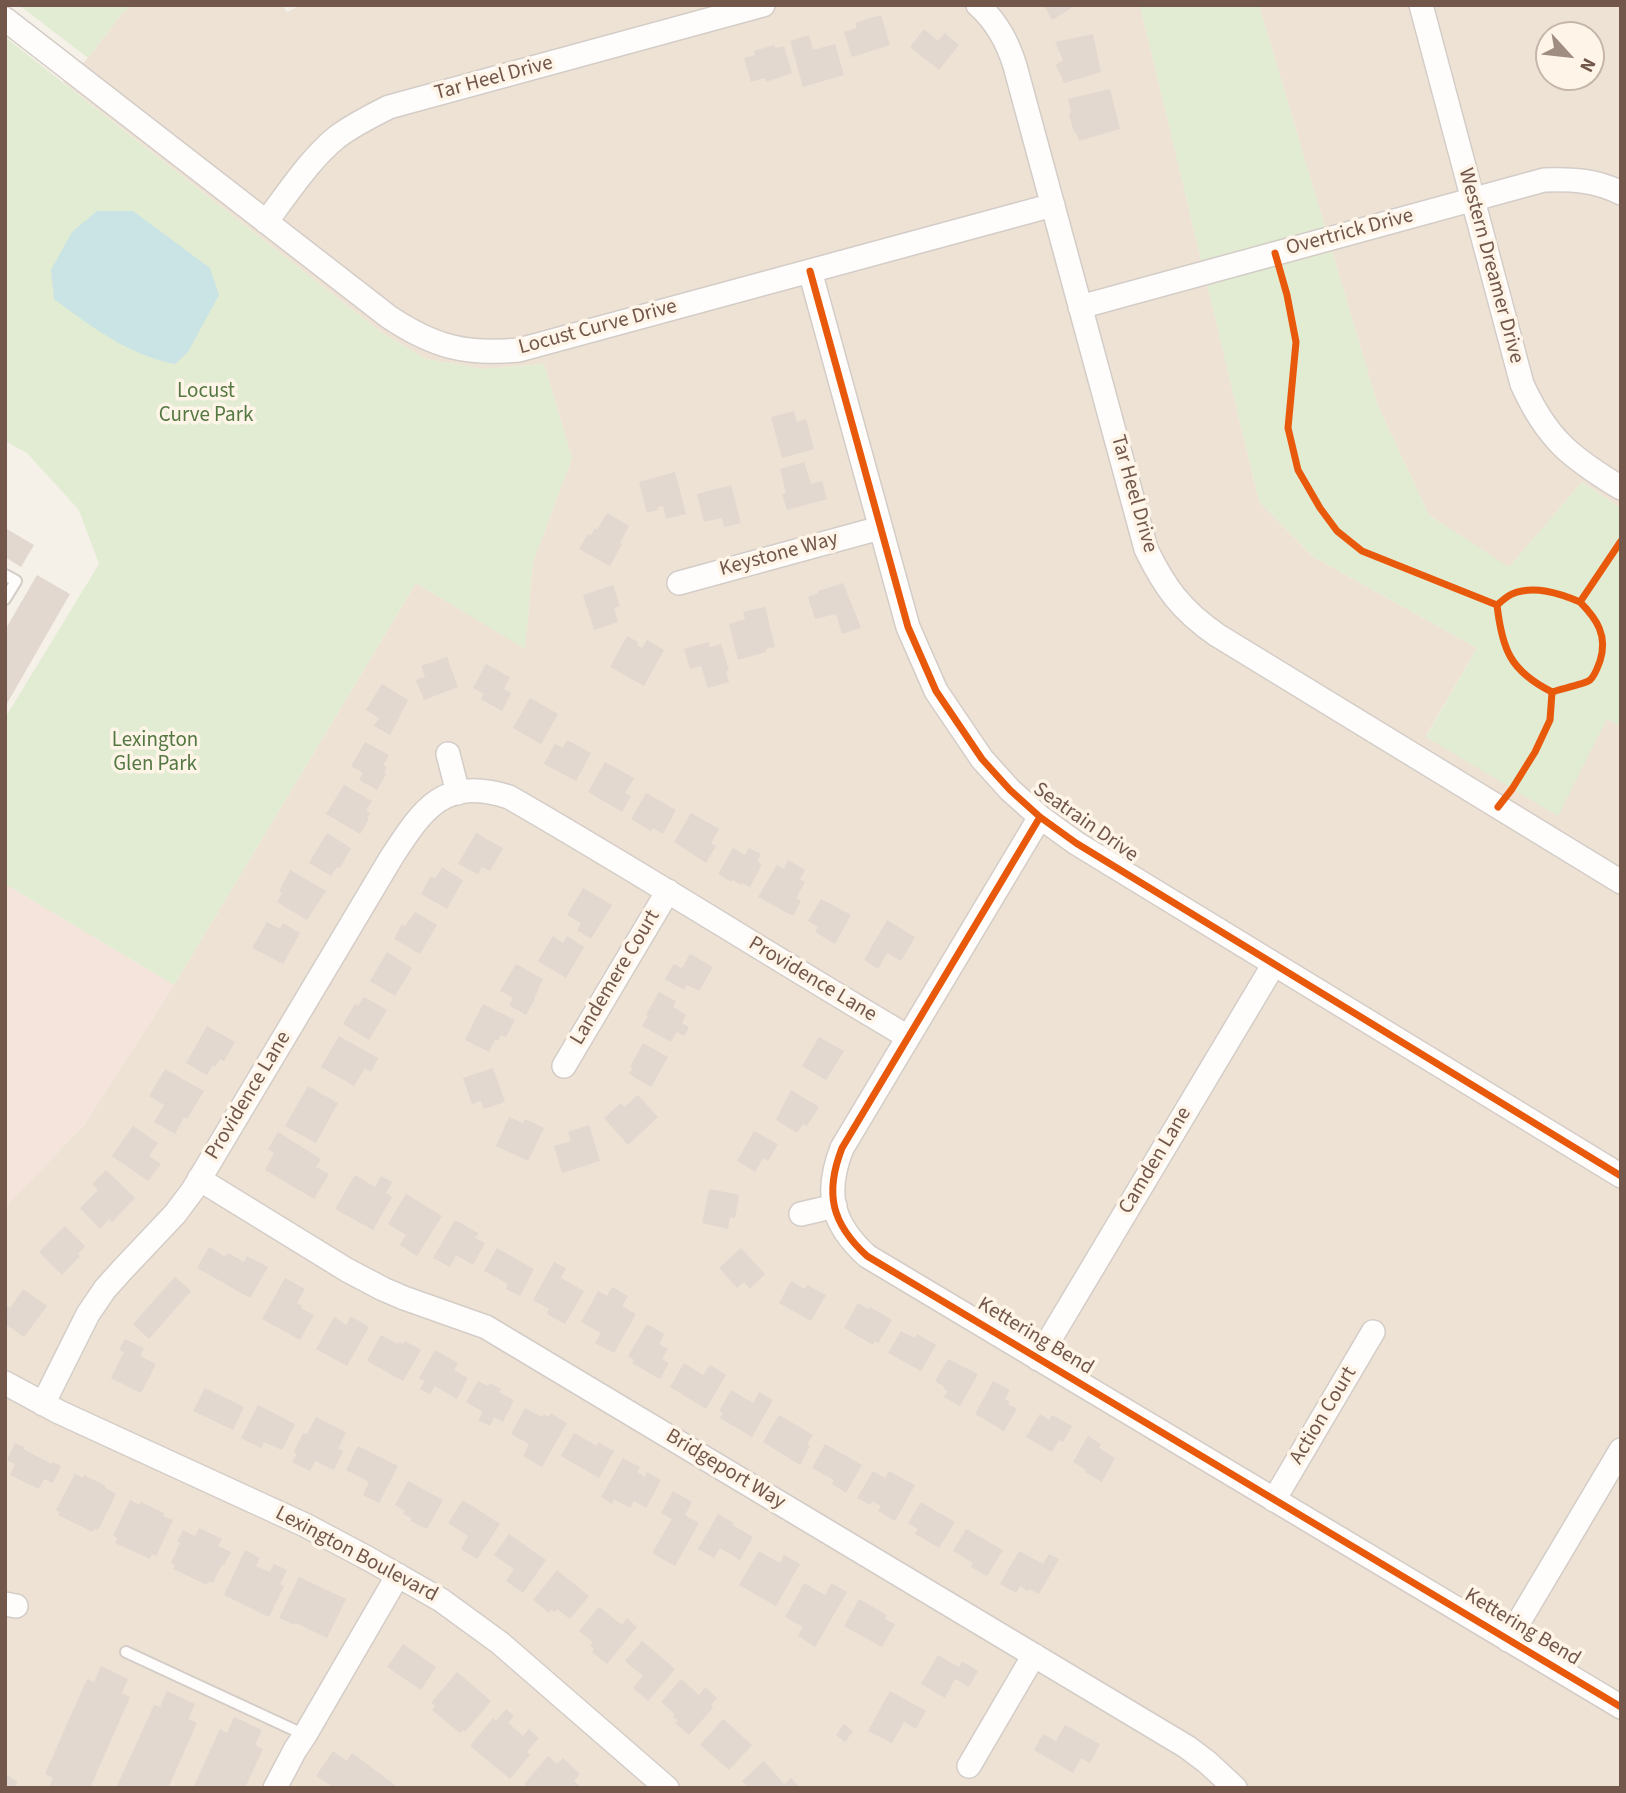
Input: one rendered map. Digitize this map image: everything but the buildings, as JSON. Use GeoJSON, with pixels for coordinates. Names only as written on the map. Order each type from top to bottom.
{"type":"FeatureCollection","features":[{"type":"Feature","properties":{"kind":"street","name":"Tar Heel Drive"},"geometry":{"type":"LineString","coordinates":[[266,222],[316,157],[337,137],[365,118],[389,107],[713,12],[762,5]]}},
{"type":"Feature","properties":{"kind":"street","name":"Tar Heel Drive"},"geometry":{"type":"LineString","coordinates":[[978,5],[999,30],[1011,53],[1044,207],[1080,307],[1146,549],[1159,577],[1177,601],[1198,622],[1217,635],[1621,882]]}},
{"type":"Feature","properties":{"kind":"street","name":"Western Dreamer Drive"},"geometry":{"type":"LineString","coordinates":[[1420,5],[1522,384],[1549,432],[1568,452],[1621,488]]}},
{"type":"Feature","properties":{"kind":"street","name":"Locust Curve Drive"},"geometry":{"type":"LineString","coordinates":[[5,19],[389,317],[437,343],[464,350],[519,350],[1044,207]]}},
{"type":"Feature","properties":{"kind":"street","name":"Overtrick Drive"},"geometry":{"type":"LineString","coordinates":[[1080,307],[1544,180],[1591,182],[1621,193]]}},
{"type":"Feature","properties":{"kind":"street","name":"Seatrain Drive"},"geometry":{"type":"LineString","coordinates":[[810,271],[908,627],[936,691],[982,759],[1010,790],[1040,817],[1076,843],[1621,1175]]}},
{"type":"Feature","properties":{"kind":"street","name":"Keystone Way"},"geometry":{"type":"LineString","coordinates":[[679,583],[880,528]]}},
{"type":"Feature","properties":{"kind":"street"},"geometry":{"type":"LineString","coordinates":[[448,754],[458,793]]}},
{"type":"Feature","properties":{"kind":"street","name":"Providence Lane"},"geometry":{"type":"LineString","coordinates":[[43,1404],[83,1324],[105,1289],[175,1214],[199,1179],[391,858],[415,821],[441,798],[482,790],[509,797],[908,1037]]}},
{"type":"Feature","properties":{"kind":"street","name":"Kettering Bend"},"geometry":{"type":"LineString","coordinates":[[1040,817],[842,1149],[832,1185],[835,1206],[851,1241],[867,1256],[1621,1707]]}},
{"type":"Feature","properties":{"kind":"street","name":"Landemere Court"},"geometry":{"type":"LineString","coordinates":[[564,1066],[668,891]]}},
{"type":"Feature","properties":{"kind":"street","name":"Camden Lane"},"geometry":{"type":"LineString","coordinates":[[1038,1359],[1274,964]]}},
{"type":"Feature","properties":{"kind":"street","name":"Bridgeport Way"},"geometry":{"type":"LineString","coordinates":[[199,1179],[347,1270],[383,1289],[486,1327],[1187,1747],[1235,1788]]}},
{"type":"Feature","properties":{"kind":"street"},"geometry":{"type":"LineString","coordinates":[[801,1214],[835,1206]]}},
{"type":"Feature","properties":{"kind":"street","name":"Action Court"},"geometry":{"type":"LineString","coordinates":[[1274,1500],[1373,1332]]}},
{"type":"Feature","properties":{"kind":"street","name":"Lexington Boulevard"},"geometry":{"type":"LineString","coordinates":[[5,1383],[43,1404],[305,1525],[441,1600],[500,1643],[667,1788]]}},
{"type":"Feature","properties":{"kind":"street"},"geometry":{"type":"LineString","coordinates":[[1508,1640],[1621,1450]]}},
{"type":"Feature","properties":{"kind":"street"},"geometry":{"type":"LineString","coordinates":[[275,1788],[398,1574]]}},
{"type":"Feature","properties":{"kind":"street"},"geometry":{"type":"LineString","coordinates":[[969,1766],[1034,1655]]}},
{"type":"Feature","properties":{"kind":"lane"},"geometry":{"type":"LineString","coordinates":[[5,575],[16,581],[5,599]]}},
{"type":"Feature","properties":{"kind":"lane"},"geometry":{"type":"LineString","coordinates":[[126,1652],[305,1735]]}},
{"type":"Feature","properties":{"kind":"shaded area"},"geometry":{"type":"Polygon","coordinates":[[[134,5],[282,5],[287,12],[302,5],[1140,5],[1259,501],[1312,556],[1477,648],[1426,736],[1607,719],[1621,727],[1621,1788],[5,1788],[5,1207],[84,1125],[174,985],[416,583],[525,648],[533,562],[572,458],[544,364],[484,369],[426,359],[382,333],[63,82],[88,58],[123,12],[134,5]]]}},
{"type":"Feature","properties":{"kind":"shaded area"},"geometry":{"type":"Polygon","coordinates":[[[1259,5],[1621,5],[1621,508],[1582,482],[1509,568],[1429,515],[1378,406],[1259,5]]]}},
{"type":"Feature","properties":{"kind":"shaded area"},"geometry":{"type":"Polygon","coordinates":[[[5,884],[174,985],[84,1125],[5,1207],[5,884]]]}},
{"type":"Feature","properties":{"kind":"green space"},"geometry":{"type":"Polygon","coordinates":[[[19,5],[134,5],[123,12],[88,58],[19,5]]]}},
{"type":"Feature","properties":{"kind":"green space"},"geometry":{"type":"Polygon","coordinates":[[[1140,5],[1259,5],[1378,406],[1429,515],[1509,567],[1582,482],[1621,508],[1621,727],[1607,719],[1558,816],[1426,737],[1477,648],[1312,556],[1259,501],[1140,5]]]}},
{"type":"Feature","properties":{"kind":"green space","name":"Locust Curve Park"},"geometry":{"type":"Polygon","coordinates":[[[5,37],[382,333],[426,359],[484,369],[544,364],[572,458],[533,562],[525,649],[416,583],[174,985],[5,884],[5,718],[99,564],[79,510],[27,453],[5,441],[5,37]]]}},
{"type":"Feature","properties":{"kind":"water"},"geometry":{"type":"Polygon","coordinates":[[[97,211],[133,211],[210,268],[219,295],[188,352],[175,364],[126,347],[54,299],[51,270],[72,232],[97,211]]]}},
{"type":"Feature","properties":{"kind":"cycle path"},"geometry":{"type":"LineString","coordinates":[[1275,253],[1296,342],[1288,428],[1298,470],[1337,531],[1362,551],[1497,605],[1512,594],[1529,590],[1555,593],[1580,602],[1621,541]]}},
{"type":"Feature","properties":{"kind":"cycle path"},"geometry":{"type":"LineString","coordinates":[[810,271],[908,627],[936,691],[982,759],[1010,790],[1040,817],[1076,843],[1621,1176]]}},
{"type":"Feature","properties":{"kind":"cycle path"},"geometry":{"type":"LineString","coordinates":[[1552,692],[1590,680],[1600,661],[1602,636],[1591,615],[1580,602]]}},
{"type":"Feature","properties":{"kind":"cycle path"},"geometry":{"type":"LineString","coordinates":[[1497,605],[1502,634],[1517,667],[1552,692],[1550,720],[1535,752],[1498,807]]}},
{"type":"Feature","properties":{"kind":"cycle path"},"geometry":{"type":"LineString","coordinates":[[1040,817],[842,1148],[833,1180],[833,1194],[839,1220],[846,1232],[867,1256],[1621,1707]]}},
{"type":"Feature","properties":{"kind":"park label","name":"Lexington Glen Park"},"geometry":{"type":"Point","coordinates":[155,753]}}]}
